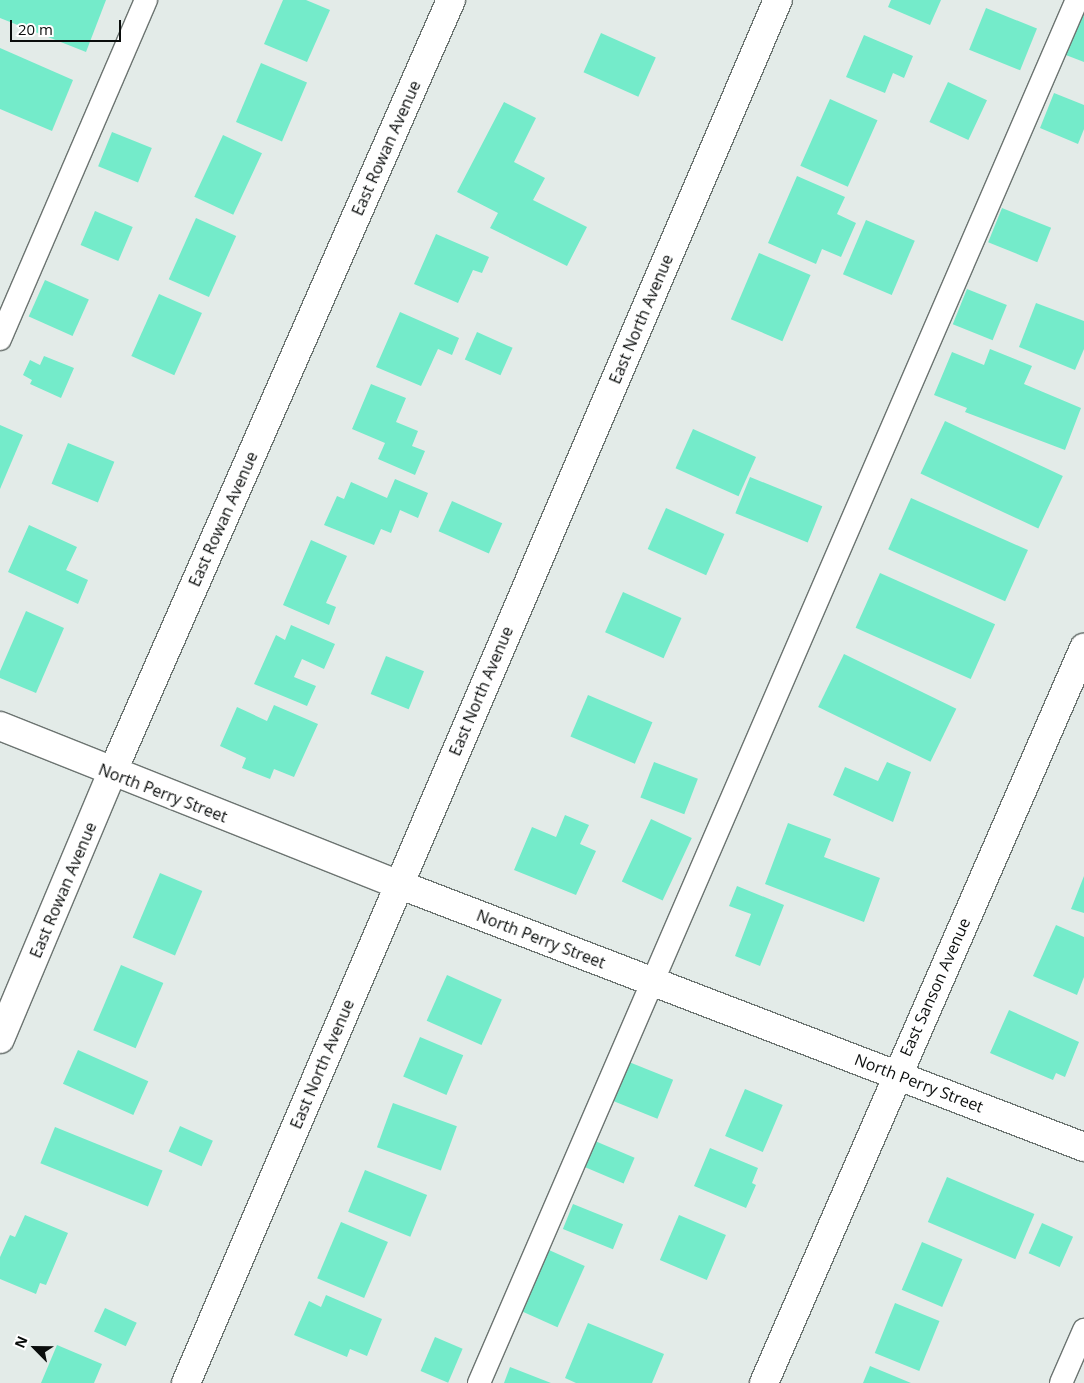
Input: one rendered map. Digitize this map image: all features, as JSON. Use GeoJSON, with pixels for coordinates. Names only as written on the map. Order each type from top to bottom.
{"type":"FeatureCollection","features":[{"type":"Feature","properties":{"kind":"street","name":"East Rowan Avenue"},"geometry":{"type":"LineString","coordinates":[[0,1039],[112,773],[451,0]]}},
{"type":"Feature","properties":{"kind":"street","name":"East North Avenue"},"geometry":{"type":"LineString","coordinates":[[186,1383],[778,0]]}},
{"type":"Feature","properties":{"kind":"street","name":"East Sanson Avenue"},"geometry":{"type":"LineString","coordinates":[[764,1383],[1084,648]]}},
{"type":"Feature","properties":{"kind":"street","name":"North Perry Street"},"geometry":{"type":"LineString","coordinates":[[0,726],[112,773],[1084,1147]]}},
{"type":"Feature","properties":{"kind":"lane"},"geometry":{"type":"LineString","coordinates":[[0,339],[146,0]]}},
{"type":"Feature","properties":{"kind":"lane"},"geometry":{"type":"LineString","coordinates":[[479,1383],[1076,0]]}},
{"type":"Feature","properties":{"kind":"lane"},"geometry":{"type":"LineString","coordinates":[[1061,1383],[1084,1330]]}},
{"type":"Feature","properties":{"kind":"building"},"geometry":{"type":"Polygon","coordinates":[[[0,0],[106,0],[86,52],[0,18],[0,0]]]}},
{"type":"Feature","properties":{"kind":"building"},"geometry":{"type":"Polygon","coordinates":[[[283,0],[306,0],[330,10],[307,62],[264,44],[283,0]]]}},
{"type":"Feature","properties":{"kind":"building"},"geometry":{"type":"Polygon","coordinates":[[[891,0],[941,0],[930,25],[888,7],[891,0]]]}},
{"type":"Feature","properties":{"kind":"building"},"geometry":{"type":"Polygon","coordinates":[[[986,8],[1037,29],[1020,70],[969,50],[986,8]]]}},
{"type":"Feature","properties":{"kind":"building"},"geometry":{"type":"Polygon","coordinates":[[[1073,11],[1084,15],[1084,62],[1058,52],[1073,11]]]}},
{"type":"Feature","properties":{"kind":"building"},"geometry":{"type":"Polygon","coordinates":[[[601,33],[656,57],[638,97],[584,72],[601,33]]]}},
{"type":"Feature","properties":{"kind":"building"},"geometry":{"type":"Polygon","coordinates":[[[864,35],[913,56],[904,78],[893,73],[885,93],[846,77],[864,35]]]}},
{"type":"Feature","properties":{"kind":"building"},"geometry":{"type":"Polygon","coordinates":[[[0,48],[73,80],[52,131],[0,109],[0,48]]]}},
{"type":"Feature","properties":{"kind":"building"},"geometry":{"type":"Polygon","coordinates":[[[261,63],[307,83],[282,141],[236,122],[261,63]]]}},
{"type":"Feature","properties":{"kind":"building"},"geometry":{"type":"Polygon","coordinates":[[[948,82],[987,100],[968,140],[929,122],[948,82]]]}},
{"type":"Feature","properties":{"kind":"building"},"geometry":{"type":"Polygon","coordinates":[[[1054,93],[1084,105],[1084,129],[1078,144],[1040,128],[1054,93]]]}},
{"type":"Feature","properties":{"kind":"building"},"geometry":{"type":"Polygon","coordinates":[[[830,99],[878,120],[848,187],[800,166],[830,99]]]}},
{"type":"Feature","properties":{"kind":"building"},"geometry":{"type":"Polygon","coordinates":[[[504,102],[536,118],[514,162],[545,178],[533,200],[587,227],[567,266],[490,228],[498,213],[457,192],[504,102]]]}},
{"type":"Feature","properties":{"kind":"building"},"geometry":{"type":"Polygon","coordinates":[[[112,132],[152,148],[138,182],[98,166],[112,132]]]}},
{"type":"Feature","properties":{"kind":"building"},"geometry":{"type":"Polygon","coordinates":[[[223,135],[262,153],[233,215],[194,197],[223,135]]]}},
{"type":"Feature","properties":{"kind":"building"},"geometry":{"type":"Polygon","coordinates":[[[797,176],[845,197],[837,214],[856,223],[841,257],[822,249],[816,264],[768,243],[797,176]]]}},
{"type":"Feature","properties":{"kind":"building"},"geometry":{"type":"Polygon","coordinates":[[[1002,208],[1051,228],[1037,262],[988,242],[1002,208]]]}},
{"type":"Feature","properties":{"kind":"building"},"geometry":{"type":"Polygon","coordinates":[[[95,211],[133,227],[118,261],[81,245],[95,211]]]}},
{"type":"Feature","properties":{"kind":"building"},"geometry":{"type":"Polygon","coordinates":[[[196,218],[236,236],[209,297],[169,279],[196,218]]]}},
{"type":"Feature","properties":{"kind":"building"},"geometry":{"type":"Polygon","coordinates":[[[866,220],[915,241],[892,295],[843,274],[866,220]]]}},
{"type":"Feature","properties":{"kind":"building"},"geometry":{"type":"Polygon","coordinates":[[[436,234],[489,257],[482,273],[473,270],[458,303],[414,284],[436,234]]]}},
{"type":"Feature","properties":{"kind":"building"},"geometry":{"type":"Polygon","coordinates":[[[759,253],[811,275],[782,341],[731,319],[759,253]]]}},
{"type":"Feature","properties":{"kind":"building"},"geometry":{"type":"Polygon","coordinates":[[[45,280],[89,300],[73,336],[29,317],[45,280]]]}},
{"type":"Feature","properties":{"kind":"building"},"geometry":{"type":"Polygon","coordinates":[[[967,289],[1007,305],[993,340],[953,324],[967,289]]]}},
{"type":"Feature","properties":{"kind":"building"},"geometry":{"type":"Polygon","coordinates":[[[159,294],[202,313],[174,375],[131,356],[159,294]]]}},
{"type":"Feature","properties":{"kind":"building"},"geometry":{"type":"Polygon","coordinates":[[[1036,303],[1084,321],[1084,349],[1075,370],[1019,347],[1036,303]]]}},
{"type":"Feature","properties":{"kind":"building"},"geometry":{"type":"Polygon","coordinates":[[[400,312],[459,338],[452,355],[438,349],[421,386],[376,367],[400,312]]]}},
{"type":"Feature","properties":{"kind":"building"},"geometry":{"type":"Polygon","coordinates":[[[477,332],[513,348],[500,375],[465,359],[477,332]]]}},
{"type":"Feature","properties":{"kind":"building"},"geometry":{"type":"Polygon","coordinates":[[[990,349],[1032,366],[1024,384],[1081,408],[1065,450],[965,412],[967,408],[934,395],[952,352],[984,365],[990,349]]]}},
{"type":"Feature","properties":{"kind":"building"},"geometry":{"type":"Polygon","coordinates":[[[44,356],[74,368],[61,398],[30,384],[32,380],[23,375],[30,360],[40,365],[44,356]]]}},
{"type":"Feature","properties":{"kind":"building"},"geometry":{"type":"Polygon","coordinates":[[[371,384],[406,398],[396,422],[418,431],[412,446],[425,451],[415,475],[378,459],[385,443],[352,429],[371,384]]]}},
{"type":"Feature","properties":{"kind":"building"},"geometry":{"type":"Polygon","coordinates":[[[945,421],[1063,476],[1038,529],[920,474],[945,421]]]}},
{"type":"Feature","properties":{"kind":"building"},"geometry":{"type":"Polygon","coordinates":[[[0,425],[23,435],[0,489],[0,425]]]}},
{"type":"Feature","properties":{"kind":"building"},"geometry":{"type":"Polygon","coordinates":[[[693,429],[756,457],[739,496],[676,468],[693,429]]]}},
{"type":"Feature","properties":{"kind":"building"},"geometry":{"type":"Polygon","coordinates":[[[68,443],[114,462],[98,503],[52,484],[68,443]]]}},
{"type":"Feature","properties":{"kind":"building"},"geometry":{"type":"Polygon","coordinates":[[[750,477],[822,506],[808,542],[735,513],[750,477]]]}},
{"type":"Feature","properties":{"kind":"building"},"geometry":{"type":"Polygon","coordinates":[[[395,479],[428,493],[418,518],[400,510],[391,533],[381,529],[374,545],[324,525],[337,496],[344,499],[351,482],[387,498],[395,479]]]}},
{"type":"Feature","properties":{"kind":"building"},"geometry":{"type":"Polygon","coordinates":[[[911,498],[1028,550],[1005,601],[888,549],[911,498]]]}},
{"type":"Feature","properties":{"kind":"building"},"geometry":{"type":"Polygon","coordinates":[[[452,501],[502,523],[489,554],[439,531],[452,501]]]}},
{"type":"Feature","properties":{"kind":"building"},"geometry":{"type":"Polygon","coordinates":[[[666,508],[724,534],[706,575],[648,549],[666,508]]]}},
{"type":"Feature","properties":{"kind":"building"},"geometry":{"type":"Polygon","coordinates":[[[29,525],[77,547],[66,570],[88,580],[78,604],[8,572],[29,525]]]}},
{"type":"Feature","properties":{"kind":"building"},"geometry":{"type":"Polygon","coordinates":[[[311,540],[347,556],[326,603],[336,607],[329,625],[283,605],[311,540]]]}},
{"type":"Feature","properties":{"kind":"building"},"geometry":{"type":"Polygon","coordinates":[[[880,573],[995,624],[971,679],[856,628],[880,573]]]}},
{"type":"Feature","properties":{"kind":"building"},"geometry":{"type":"Polygon","coordinates":[[[623,592],[681,618],[664,658],[605,632],[623,592]]]}},
{"type":"Feature","properties":{"kind":"building"},"geometry":{"type":"Polygon","coordinates":[[[26,611],[64,628],[36,693],[0,678],[0,671],[26,611]]]}},
{"type":"Feature","properties":{"kind":"building"},"geometry":{"type":"Polygon","coordinates":[[[291,625],[335,644],[324,669],[302,659],[294,677],[316,686],[307,706],[254,684],[276,635],[285,640],[291,625]]]}},
{"type":"Feature","properties":{"kind":"building"},"geometry":{"type":"Polygon","coordinates":[[[844,654],[956,709],[930,762],[818,707],[844,654]]]}},
{"type":"Feature","properties":{"kind":"building"},"geometry":{"type":"Polygon","coordinates":[[[386,656],[424,671],[409,709],[371,694],[386,656]]]}},
{"type":"Feature","properties":{"kind":"building"},"geometry":{"type":"Polygon","coordinates":[[[588,695],[652,722],[635,764],[570,736],[588,695]]]}},
{"type":"Feature","properties":{"kind":"building"},"geometry":{"type":"Polygon","coordinates":[[[274,705],[318,724],[294,777],[274,769],[270,779],[242,768],[246,758],[220,746],[237,707],[267,721],[274,705]]]}},
{"type":"Feature","properties":{"kind":"building"},"geometry":{"type":"Polygon","coordinates":[[[654,762],[698,779],[684,814],[640,797],[654,762]]]}},
{"type":"Feature","properties":{"kind":"building"},"geometry":{"type":"Polygon","coordinates":[[[887,762],[911,772],[893,822],[833,795],[845,767],[878,781],[887,762]]]}},
{"type":"Feature","properties":{"kind":"building"},"geometry":{"type":"Polygon","coordinates":[[[565,815],[589,825],[580,844],[596,851],[576,895],[514,870],[532,827],[556,837],[565,815]]]}},
{"type":"Feature","properties":{"kind":"building"},"geometry":{"type":"Polygon","coordinates":[[[651,819],[692,838],[663,901],[622,882],[651,819]]]}},
{"type":"Feature","properties":{"kind":"building"},"geometry":{"type":"Polygon","coordinates":[[[788,823],[831,839],[824,857],[880,878],[864,922],[765,884],[788,823]]]}},
{"type":"Feature","properties":{"kind":"building"},"geometry":{"type":"Polygon","coordinates":[[[160,873],[202,891],[175,955],[133,937],[160,873]]]}},
{"type":"Feature","properties":{"kind":"building"},"geometry":{"type":"Polygon","coordinates":[[[1084,876],[1084,913],[1071,909],[1084,876]]]}},
{"type":"Feature","properties":{"kind":"building"},"geometry":{"type":"Polygon","coordinates":[[[737,886],[784,905],[760,966],[735,956],[751,914],[729,906],[737,886]]]}},
{"type":"Feature","properties":{"kind":"building"},"geometry":{"type":"Polygon","coordinates":[[[1056,925],[1084,937],[1084,977],[1077,995],[1033,976],[1056,925]]]}},
{"type":"Feature","properties":{"kind":"building"},"geometry":{"type":"Polygon","coordinates":[[[121,965],[163,983],[136,1048],[93,1030],[121,965]]]}},
{"type":"Feature","properties":{"kind":"building"},"geometry":{"type":"Polygon","coordinates":[[[447,975],[502,999],[481,1045],[427,1021],[447,975]]]}},
{"type":"Feature","properties":{"kind":"building"},"geometry":{"type":"Polygon","coordinates":[[[1009,1010],[1079,1042],[1065,1077],[1056,1073],[1053,1080],[990,1053],[1009,1010]]]}},
{"type":"Feature","properties":{"kind":"building"},"geometry":{"type":"Polygon","coordinates":[[[420,1037],[463,1055],[446,1095],[403,1077],[420,1037]]]}},
{"type":"Feature","properties":{"kind":"building"},"geometry":{"type":"Polygon","coordinates":[[[78,1050],[148,1081],[133,1115],[63,1084],[78,1050]]]}},
{"type":"Feature","properties":{"kind":"building"},"geometry":{"type":"Polygon","coordinates":[[[624,1060],[673,1080],[657,1119],[608,1099],[624,1060]]]}},
{"type":"Feature","properties":{"kind":"building"},"geometry":{"type":"Polygon","coordinates":[[[745,1089],[783,1105],[763,1152],[725,1136],[745,1089]]]}},
{"type":"Feature","properties":{"kind":"building"},"geometry":{"type":"Polygon","coordinates":[[[393,1103],[457,1126],[441,1170],[377,1147],[393,1103]]]}},
{"type":"Feature","properties":{"kind":"building"},"geometry":{"type":"Polygon","coordinates":[[[180,1126],[213,1141],[201,1166],[169,1152],[180,1126]]]}},
{"type":"Feature","properties":{"kind":"building"},"geometry":{"type":"Polygon","coordinates":[[[55,1127],[163,1170],[148,1207],[40,1163],[55,1127]]]}},
{"type":"Feature","properties":{"kind":"building"},"geometry":{"type":"Polygon","coordinates":[[[595,1141],[635,1158],[624,1184],[584,1167],[595,1141]]]}},
{"type":"Feature","properties":{"kind":"building"},"geometry":{"type":"Polygon","coordinates":[[[710,1148],[758,1168],[752,1183],[756,1185],[746,1208],[694,1186],[710,1148]]]}},
{"type":"Feature","properties":{"kind":"building"},"geometry":{"type":"Polygon","coordinates":[[[365,1170],[427,1195],[410,1237],[348,1212],[365,1170]]]}},
{"type":"Feature","properties":{"kind":"building"},"geometry":{"type":"Polygon","coordinates":[[[947,1177],[1034,1214],[1015,1259],[928,1222],[947,1177]]]}},
{"type":"Feature","properties":{"kind":"building"},"geometry":{"type":"Polygon","coordinates":[[[573,1204],[623,1224],[613,1249],[563,1229],[573,1204]]]}},
{"type":"Feature","properties":{"kind":"building"},"geometry":{"type":"Polygon","coordinates":[[[25,1215],[68,1233],[46,1285],[40,1283],[36,1294],[0,1279],[0,1257],[10,1235],[15,1237],[25,1215]]]}},
{"type":"Feature","properties":{"kind":"building"},"geometry":{"type":"Polygon","coordinates":[[[679,1215],[726,1235],[707,1280],[660,1260],[679,1215]]]}},
{"type":"Feature","properties":{"kind":"building"},"geometry":{"type":"Polygon","coordinates":[[[341,1222],[388,1242],[364,1298],[317,1278],[341,1222]]]}},
{"type":"Feature","properties":{"kind":"building"},"geometry":{"type":"Polygon","coordinates":[[[1042,1223],[1073,1237],[1060,1267],[1029,1253],[1042,1223]]]}},
{"type":"Feature","properties":{"kind":"building"},"geometry":{"type":"Polygon","coordinates":[[[922,1242],[963,1259],[942,1307],[902,1290],[922,1242]]]}},
{"type":"Feature","properties":{"kind":"building"},"geometry":{"type":"Polygon","coordinates":[[[540,1246],[585,1266],[558,1327],[513,1307],[540,1246]]]}},
{"type":"Feature","properties":{"kind":"building"},"geometry":{"type":"Polygon","coordinates":[[[326,1295],[382,1319],[367,1356],[350,1349],[347,1357],[294,1335],[309,1301],[321,1307],[326,1295]]]}},
{"type":"Feature","properties":{"kind":"building"},"geometry":{"type":"Polygon","coordinates":[[[895,1303],[940,1321],[919,1371],[875,1353],[895,1303]]]}},
{"type":"Feature","properties":{"kind":"building"},"geometry":{"type":"Polygon","coordinates":[[[105,1308],[137,1323],[126,1346],[94,1332],[105,1308]]]}},
{"type":"Feature","properties":{"kind":"building"},"geometry":{"type":"Polygon","coordinates":[[[588,1323],[664,1354],[652,1383],[576,1383],[565,1378],[588,1323]]]}},
{"type":"Feature","properties":{"kind":"building"},"geometry":{"type":"Polygon","coordinates":[[[435,1337],[463,1349],[448,1383],[421,1371],[435,1337]]]}},
{"type":"Feature","properties":{"kind":"building"},"geometry":{"type":"Polygon","coordinates":[[[57,1345],[102,1364],[94,1383],[41,1383],[57,1345]]]}},
{"type":"Feature","properties":{"kind":"building"},"geometry":{"type":"Polygon","coordinates":[[[870,1366],[911,1383],[863,1383],[870,1366]]]}},
{"type":"Feature","properties":{"kind":"building"},"geometry":{"type":"Polygon","coordinates":[[[510,1367],[551,1383],[504,1383],[510,1367]]]}}]}
